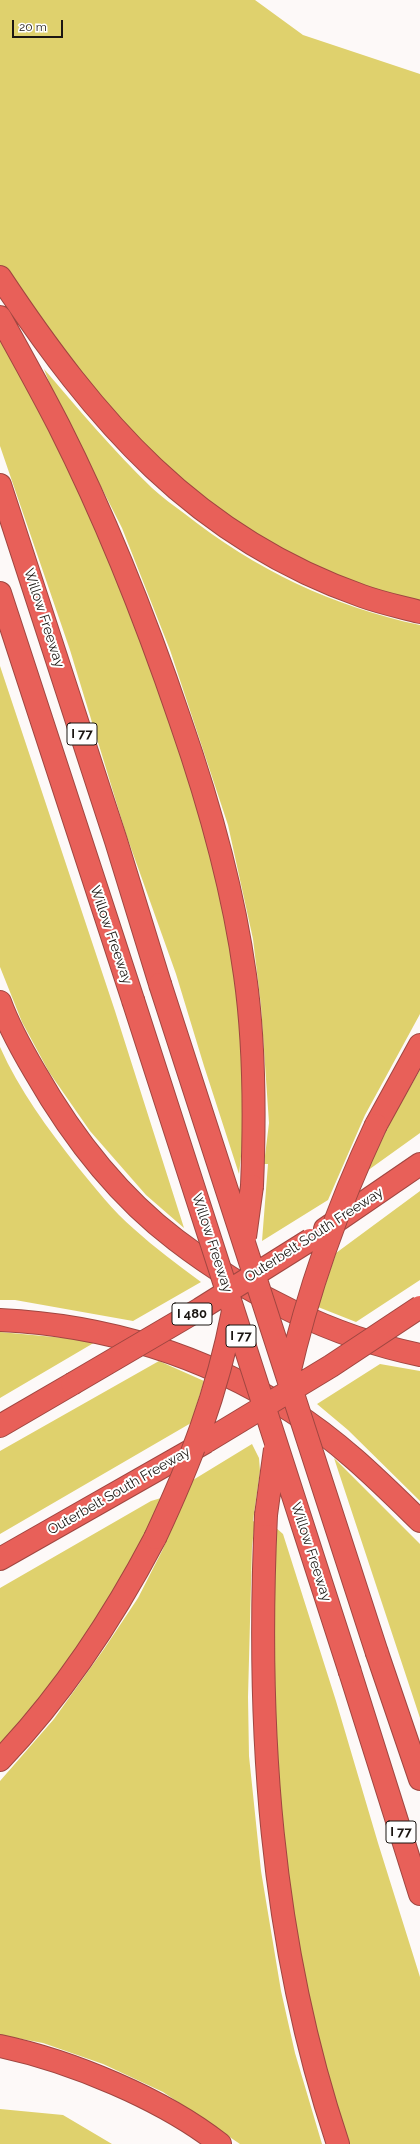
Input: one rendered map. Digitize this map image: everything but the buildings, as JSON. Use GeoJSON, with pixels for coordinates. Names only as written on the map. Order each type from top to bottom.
{"type":"FeatureCollection","features":[{"type":"Feature","properties":{"kind":"highway"},"geometry":{"type":"LineString","coordinates":[[0,277],[41,338],[95,408],[134,450],[184,496],[230,531],[305,573],[362,596],[420,612]]}},
{"type":"Feature","properties":{"kind":"highway"},"geometry":{"type":"LineString","coordinates":[[0,316],[59,427],[110,537],[136,598],[200,776],[233,907],[245,974],[254,1080],[252,1186],[241,1266],[224,1357],[207,1414],[185,1475],[156,1538],[127,1592],[94,1644],[54,1697],[0,1760]]}},
{"type":"Feature","properties":{"kind":"highway","name":"Willow Freeway"},"geometry":{"type":"LineString","coordinates":[[0,485],[377,1653],[420,1779]]}},
{"type":"Feature","properties":{"kind":"highway","name":"Willow Freeway"},"geometry":{"type":"LineString","coordinates":[[0,593],[350,1672],[420,1894]]}},
{"type":"Feature","properties":{"kind":"highway"},"geometry":{"type":"LineString","coordinates":[[0,1002],[24,1051],[49,1096],[77,1137],[110,1177],[175,1240],[213,1267],[280,1304],[328,1327],[394,1349],[420,1355]]}},
{"type":"Feature","properties":{"kind":"highway"},"geometry":{"type":"LineString","coordinates":[[338,2144],[309,2040],[292,1962],[273,1844],[265,1750],[263,1664],[262,1600],[266,1515],[284,1393],[298,1334],[338,1212],[376,1125],[420,1045]]}},
{"type":"Feature","properties":{"kind":"highway","name":"Outerbelt South Freeway"},"geometry":{"type":"LineString","coordinates":[[0,1426],[200,1309],[310,1240],[420,1164]]}},
{"type":"Feature","properties":{"kind":"highway","name":"Outerbelt South Freeway"},"geometry":{"type":"LineString","coordinates":[[0,1560],[207,1441],[331,1366],[420,1307]]}},
{"type":"Feature","properties":{"kind":"highway"},"geometry":{"type":"LineString","coordinates":[[0,1320],[39,1322],[95,1330],[152,1345],[204,1366],[292,1411],[335,1444],[377,1480],[420,1521]]}},
{"type":"Feature","properties":{"kind":"highway"},"geometry":{"type":"LineString","coordinates":[[0,2046],[34,2053],[81,2070],[121,2087],[171,2112],[220,2144]]}},
{"type":"Feature","properties":{"kind":"shaded area"},"geometry":{"type":"Polygon","coordinates":[[[0,0],[255,0],[303,35],[420,74],[420,612],[362,596],[184,496],[0,277],[0,0]]]}},
{"type":"Feature","properties":{"kind":"shaded area"},"geometry":{"type":"Polygon","coordinates":[[[0,338],[77,485],[132,618],[173,731],[213,858],[236,967],[245,1121],[239,1174],[176,974],[126,834],[70,650],[0,446],[0,338]]]}},
{"type":"Feature","properties":{"kind":"shaded area"},"geometry":{"type":"Polygon","coordinates":[[[44,369],[83,415],[152,488],[211,534],[267,569],[296,583],[357,608],[420,625],[420,1014],[365,1115],[328,1200],[262,1241],[268,1164],[264,1164],[269,1123],[261,1006],[253,939],[228,825],[170,650],[122,528],[52,390],[44,369]]]}},
{"type":"Feature","properties":{"kind":"shaded area"},"geometry":{"type":"Polygon","coordinates":[[[0,666],[115,1011],[184,1228],[146,1195],[90,1131],[49,1072],[22,1022],[0,967],[0,666]]]}},
{"type":"Feature","properties":{"kind":"shaded area"},"geometry":{"type":"Polygon","coordinates":[[[0,1047],[16,1079],[35,1109],[66,1152],[97,1191],[126,1222],[142,1236],[201,1282],[133,1321],[15,1300],[0,1300],[0,1047]]]}},
{"type":"Feature","properties":{"kind":"shaded area"},"geometry":{"type":"Polygon","coordinates":[[[420,1070],[420,1133],[367,1171],[392,1119],[420,1070]]]}},
{"type":"Feature","properties":{"kind":"shaded area"},"geometry":{"type":"Polygon","coordinates":[[[420,1191],[420,1280],[356,1322],[318,1307],[336,1253],[420,1191]]]}},
{"type":"Feature","properties":{"kind":"shaded area"},"geometry":{"type":"Polygon","coordinates":[[[0,1332],[97,1341],[0,1398],[0,1332]]]}},
{"type":"Feature","properties":{"kind":"shaded area"},"geometry":{"type":"Polygon","coordinates":[[[159,1361],[204,1381],[191,1423],[0,1534],[0,1451],[159,1361]]]}},
{"type":"Feature","properties":{"kind":"shaded area"},"geometry":{"type":"Polygon","coordinates":[[[380,1364],[420,1371],[420,1501],[348,1430],[317,1404],[380,1364]]]}},
{"type":"Feature","properties":{"kind":"shaded area"},"geometry":{"type":"Polygon","coordinates":[[[252,1444],[259,1458],[260,1471],[253,1521],[255,1522],[252,1546],[248,1697],[249,1756],[261,1871],[281,1991],[295,2053],[322,2144],[240,2144],[163,2092],[103,2064],[43,2043],[0,2035],[0,1781],[54,1719],[138,1598],[162,1551],[193,1480],[252,1444]]]}},
{"type":"Feature","properties":{"kind":"shaded area"},"geometry":{"type":"Polygon","coordinates":[[[334,1458],[420,1544],[420,1718],[334,1458]]]}},
{"type":"Feature","properties":{"kind":"shaded area"},"geometry":{"type":"Polygon","coordinates":[[[161,1498],[143,1541],[108,1600],[55,1681],[0,1746],[0,1588],[151,1501],[161,1498]]]}},
{"type":"Feature","properties":{"kind":"shaded area"},"geometry":{"type":"Polygon","coordinates":[[[275,1527],[283,1534],[336,1701],[420,1977],[420,2144],[347,2144],[300,1968],[283,1842],[273,1695],[275,1527]]]}},
{"type":"Feature","properties":{"kind":"shaded area"},"geometry":{"type":"Polygon","coordinates":[[[0,2109],[63,2115],[112,2144],[0,2144],[0,2109]]]}}]}
